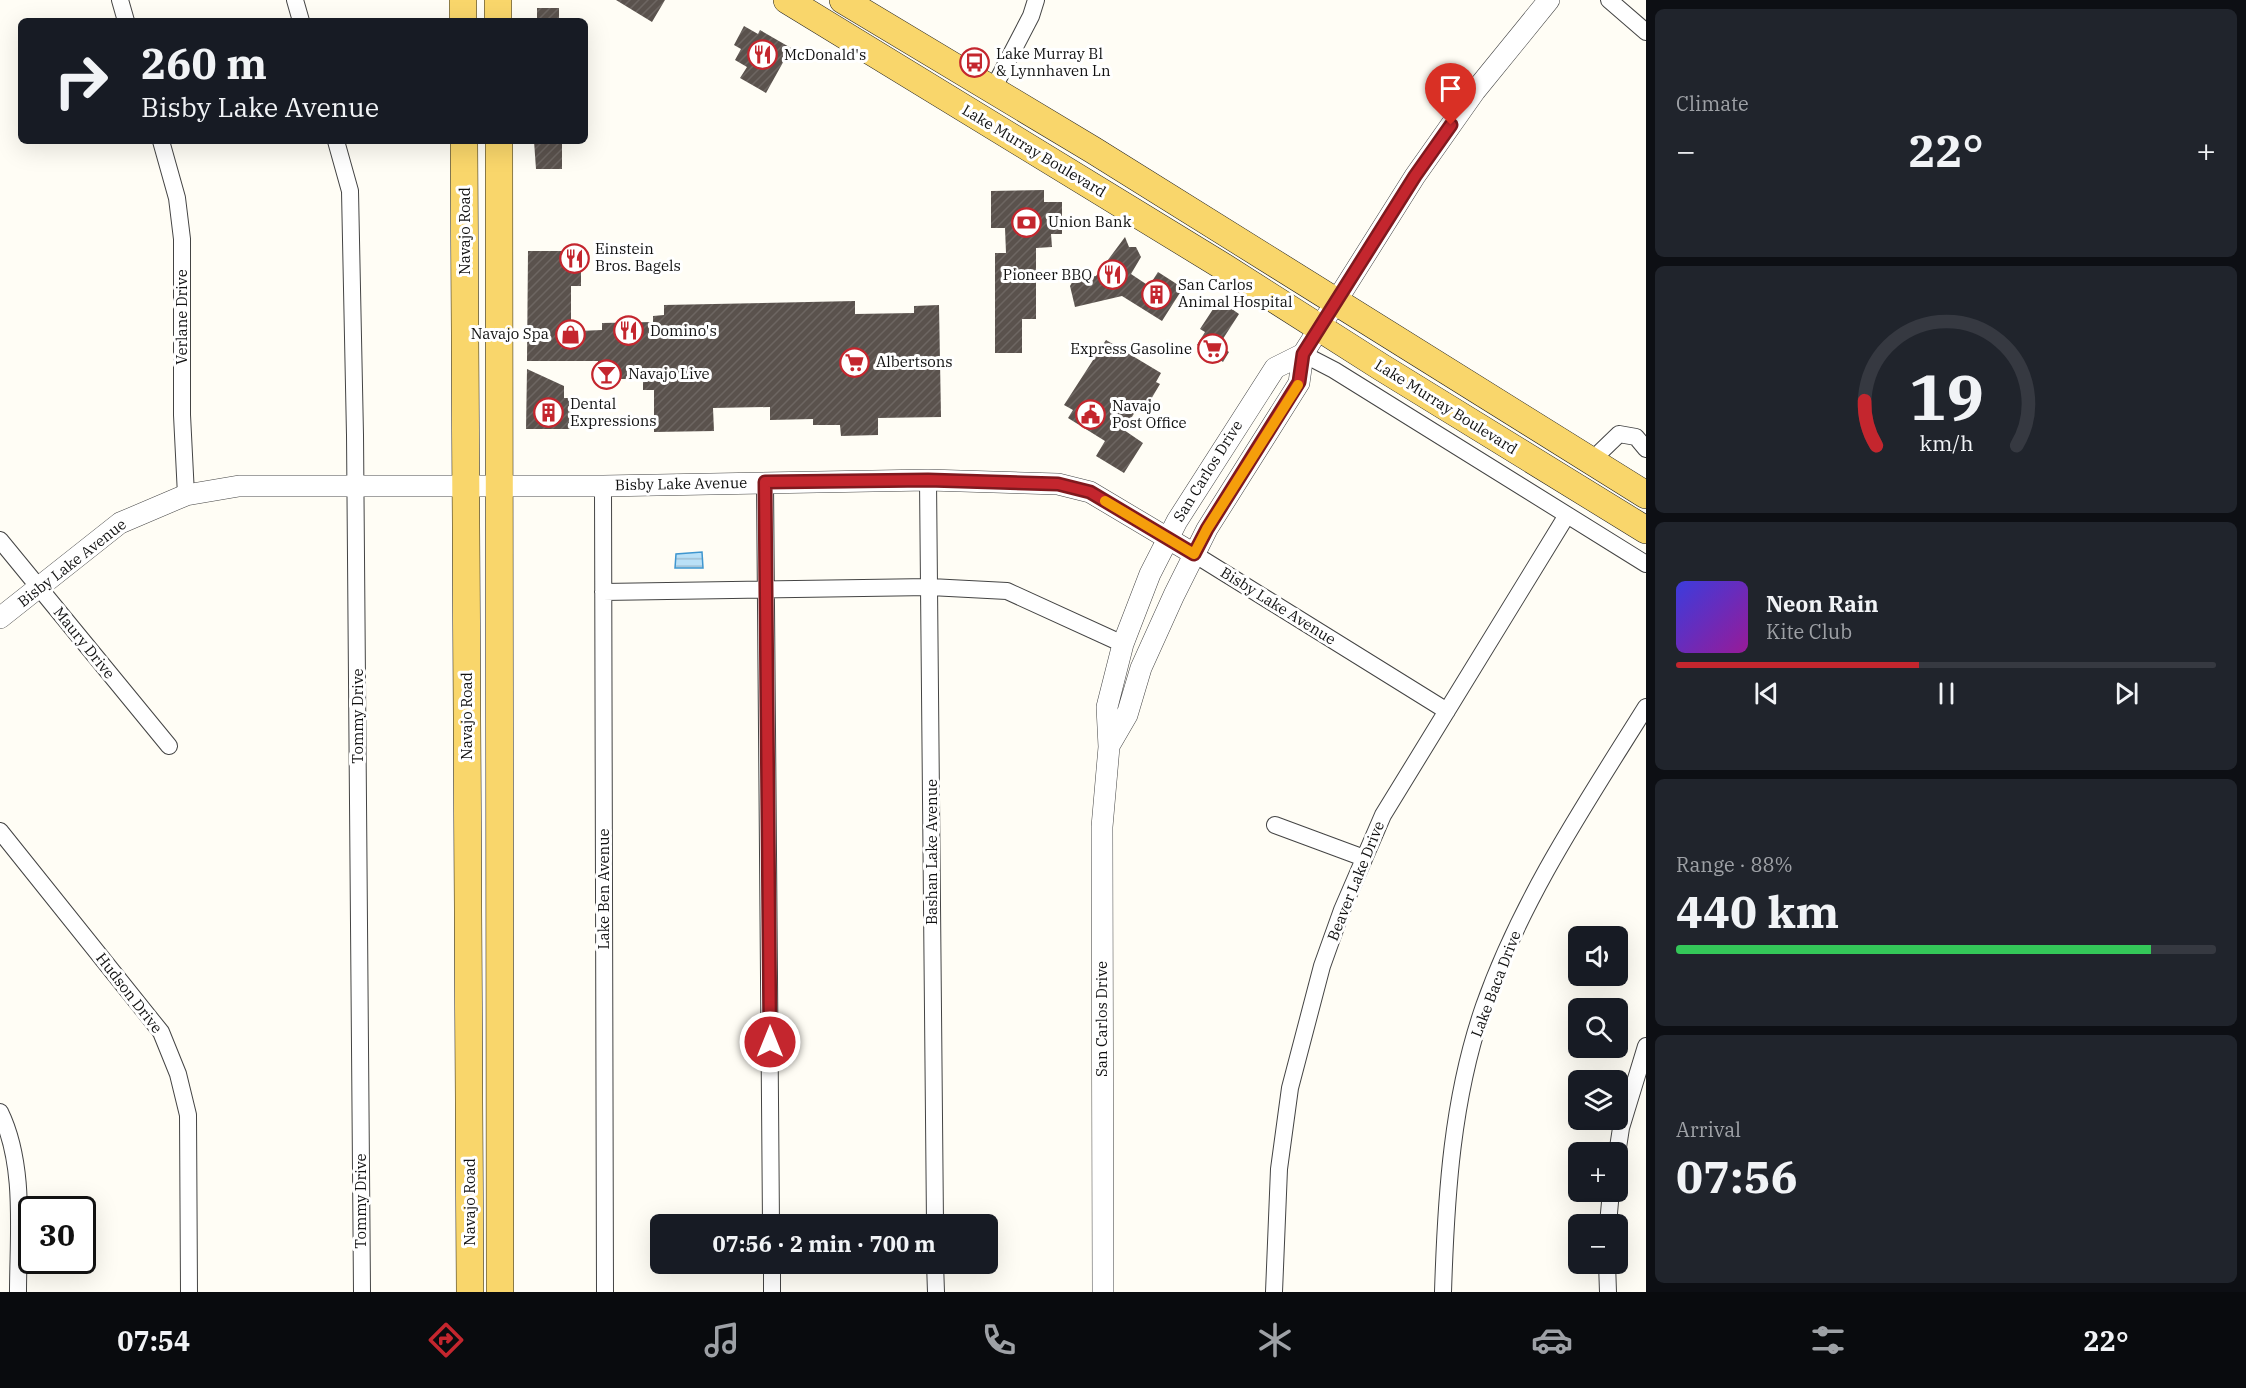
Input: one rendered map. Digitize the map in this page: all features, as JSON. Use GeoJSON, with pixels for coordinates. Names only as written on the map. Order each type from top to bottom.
{"type":"FeatureCollection","features":[{"type":"Feature","properties":{"kind":"main road"},"geometry":{"type":"LineString","coordinates":[[463,0],[463,18]]}},
{"type":"Feature","properties":{"kind":"main road"},"geometry":{"type":"LineString","coordinates":[[498,0],[498,18]]}},
{"type":"Feature","properties":{"kind":"main road","name":"Lake Murray Boulevard"},"geometry":{"type":"LineString","coordinates":[[788,0],[944,98],[983,118],[1646,530]]}},
{"type":"Feature","properties":{"kind":"main road","name":"Lake Murray Boulevard"},"geometry":{"type":"LineString","coordinates":[[843,0],[1038,118],[1646,495]]}},
{"type":"Feature","properties":{"kind":"main road"},"geometry":{"type":"LineString","coordinates":[[944,98],[982,95],[992,91]]}},
{"type":"Feature","properties":{"kind":"main road"},"geometry":{"type":"LineString","coordinates":[[983,118],[998,113],[1038,118]]}},
{"type":"Feature","properties":{"kind":"main road","name":"Navajo Road"},"geometry":{"type":"LineString","coordinates":[[464,144],[470,1292]]}},
{"type":"Feature","properties":{"kind":"main road"},"geometry":{"type":"LineString","coordinates":[[472,144],[474,212],[479,223],[499,232]]}},
{"type":"Feature","properties":{"kind":"main road","name":"Navajo Road"},"geometry":{"type":"LineString","coordinates":[[499,144],[500,1292]]}},
{"type":"Feature","properties":{"kind":"street"},"geometry":{"type":"LineString","coordinates":[[120,0],[125,18]]}},
{"type":"Feature","properties":{"kind":"street"},"geometry":{"type":"LineString","coordinates":[[295,0],[300,18]]}},
{"type":"Feature","properties":{"kind":"street"},"geometry":{"type":"LineString","coordinates":[[992,91],[1031,16],[1036,0]]}},
{"type":"Feature","properties":{"kind":"street","name":"San Carlos Drive"},"geometry":{"type":"LineString","coordinates":[[1109,747],[1127,715],[1141,668],[1194,554],[1207,529],[1299,382],[1303,354],[1415,176],[1475,91],[1549,0]]}},
{"type":"Feature","properties":{"kind":"street"},"geometry":{"type":"LineString","coordinates":[[1609,0],[1646,32]]}},
{"type":"Feature","properties":{"kind":"street","name":"Verlane Drive"},"geometry":{"type":"LineString","coordinates":[[162,144],[177,198],[182,239],[182,416],[186,495]]}},
{"type":"Feature","properties":{"kind":"street","name":"Tommy Drive"},"geometry":{"type":"LineString","coordinates":[[337,144],[350,191],[356,484],[362,1292]]}},
{"type":"Feature","properties":{"kind":"street","name":"San Carlos Drive"},"geometry":{"type":"LineString","coordinates":[[1103,1292],[1102,827],[1109,747],[1107,707],[1123,644],[1150,574],[1168,538],[1211,465],[1275,368],[1303,354]]}},
{"type":"Feature","properties":{"kind":"street","name":"Lake Murray Boulevard"},"geometry":{"type":"LineString","coordinates":[[1303,354],[1344,376],[1646,564]]}},
{"type":"Feature","properties":{"kind":"street"},"geometry":{"type":"LineString","coordinates":[[1591,461],[1619,434],[1636,437],[1646,449]]}},
{"type":"Feature","properties":{"kind":"street","name":"Bisby Lake Avenue"},"geometry":{"type":"LineString","coordinates":[[0,618],[120,523],[186,495],[239,486],[466,484],[603,486],[928,480],[1058,484],[1090,492],[1447,711]]}},
{"type":"Feature","properties":{"kind":"street","name":"Bashan Lake Avenue"},"geometry":{"type":"LineString","coordinates":[[928,480],[935,1214]]}},
{"type":"Feature","properties":{"kind":"street"},"geometry":{"type":"LineString","coordinates":[[765,482],[771,1214]]}},
{"type":"Feature","properties":{"kind":"street","name":"Lake Ben Avenue"},"geometry":{"type":"LineString","coordinates":[[603,486],[605,1292]]}},
{"type":"Feature","properties":{"kind":"street","name":"Beaver Lake Drive"},"geometry":{"type":"LineString","coordinates":[[1274,1292],[1279,1169],[1290,1088],[1326,955],[1383,815],[1567,515]]}},
{"type":"Feature","properties":{"kind":"street","name":"Maury Drive"},"geometry":{"type":"LineString","coordinates":[[0,540],[169,746]]}},
{"type":"Feature","properties":{"kind":"street"},"geometry":{"type":"LineString","coordinates":[[603,592],[930,587],[1008,591],[1123,644]]}},
{"type":"Feature","properties":{"kind":"street","name":"Lake Baca Drive"},"geometry":{"type":"LineString","coordinates":[[1443,1292],[1447,1200],[1455,1126],[1485,1005],[1540,882],[1646,707]]}},
{"type":"Feature","properties":{"kind":"street"},"geometry":{"type":"LineString","coordinates":[[1275,825],[1364,858]]}},
{"type":"Feature","properties":{"kind":"street","name":"Hudson Drive"},"geometry":{"type":"LineString","coordinates":[[0,831],[161,1032],[170,1053],[188,1115],[189,1292]]}},
{"type":"Feature","properties":{"kind":"street"},"geometry":{"type":"LineString","coordinates":[[1619,1142],[1646,1046]]}},
{"type":"Feature","properties":{"kind":"street"},"geometry":{"type":"LineString","coordinates":[[0,1112],[12,1150],[16,1182],[18,1292]]}},
{"type":"Feature","properties":{"kind":"street"},"geometry":{"type":"LineString","coordinates":[[772,1274],[772,1292]]}},
{"type":"Feature","properties":{"kind":"street"},"geometry":{"type":"LineString","coordinates":[[935,1274],[936,1292]]}},
{"type":"Feature","properties":{"kind":"street"},"geometry":{"type":"LineString","coordinates":[[1607,1274],[1608,1292]]}},
{"type":"Feature","properties":{"kind":"water"},"geometry":{"type":"Polygon","coordinates":[[[702,552],[703,568],[675,568],[676,554],[702,552]]]}},
{"type":"Feature","properties":{"kind":"building"},"geometry":{"type":"Polygon","coordinates":[[[616,0],[665,0],[652,22],[616,0]]]}},
{"type":"Feature","properties":{"kind":"building"},"geometry":{"type":"Polygon","coordinates":[[[537,8],[559,8],[559,18],[537,18],[537,8]]]}},
{"type":"Feature","properties":{"kind":"building","name":"McDonald's"},"geometry":{"type":"Polygon","coordinates":[[[744,26],[758,34],[760,30],[791,48],[766,93],[740,78],[747,67],[735,60],[741,49],[734,45],[744,26]]]}},
{"type":"Feature","properties":{"kind":"building"},"geometry":{"type":"Polygon","coordinates":[[[534,144],[562,144],[562,169],[536,169],[534,144]]]}},
{"type":"Feature","properties":{"kind":"building"},"geometry":{"type":"Polygon","coordinates":[[[1044,190],[1044,202],[1062,202],[1062,234],[1051,234],[1052,247],[1036,248],[1036,319],[1022,319],[1022,353],[995,353],[995,253],[1006,253],[1005,228],[991,228],[991,191],[1044,190]]]}},
{"type":"Feature","properties":{"kind":"building"},"geometry":{"type":"Polygon","coordinates":[[[1125,237],[1129,247],[1136,247],[1141,257],[1131,274],[1149,286],[1158,272],[1183,288],[1162,321],[1122,296],[1075,307],[1070,286],[1074,279],[1096,276],[1125,237]]]}},
{"type":"Feature","properties":{"kind":"building"},"geometry":{"type":"Polygon","coordinates":[[[528,251],[581,251],[581,286],[571,286],[571,325],[578,325],[579,331],[602,330],[602,323],[653,322],[653,316],[664,315],[664,305],[855,301],[855,314],[914,313],[914,306],[939,305],[941,417],[878,418],[878,435],[841,436],[840,425],[813,425],[813,419],[770,420],[770,407],[713,408],[714,431],[654,432],[654,390],[643,390],[643,379],[598,379],[598,361],[527,361],[528,251]]]}},
{"type":"Feature","properties":{"kind":"building","name":"Express Gasoline"},"geometry":{"type":"Polygon","coordinates":[[[1219,300],[1239,314],[1219,345],[1229,352],[1223,362],[1197,345],[1205,332],[1200,329],[1219,300]]]}},
{"type":"Feature","properties":{"kind":"building"},"geometry":{"type":"Polygon","coordinates":[[[1106,340],[1161,373],[1156,382],[1160,384],[1144,411],[1138,407],[1124,430],[1143,443],[1124,473],[1096,456],[1105,441],[1068,418],[1073,410],[1064,405],[1106,340]]]}},
{"type":"Feature","properties":{"kind":"building","name":"Dental Expressions"},"geometry":{"type":"Polygon","coordinates":[[[527,369],[564,386],[564,398],[572,398],[572,429],[526,429],[527,369]]]}},
{"type":"Feature","properties":{"kind":"slow traffic"},"geometry":{"type":"LineString","coordinates":[[1105,501],[1194,554],[1207,529],[1298,385]]}},
{"type":"Feature","properties":{"kind":"place","name":"McDonald's"},"geometry":{"type":"Point","coordinates":[763,55]}},
{"type":"Feature","properties":{"kind":"place","name":"Lake Murray Bl & Lynnhaven Ln"},"geometry":{"type":"Point","coordinates":[975,63]}},
{"type":"Feature","properties":{"kind":"place","name":"Union Bank"},"geometry":{"type":"Point","coordinates":[1027,222]}},
{"type":"Feature","properties":{"kind":"place","name":"Einstein Bros. Bagels"},"geometry":{"type":"Point","coordinates":[574,258]}},
{"type":"Feature","properties":{"kind":"place","name":"Pioneer BBQ"},"geometry":{"type":"Point","coordinates":[1113,275]}},
{"type":"Feature","properties":{"kind":"place","name":"San Carlos Animal Hospital"},"geometry":{"type":"Point","coordinates":[1157,294]}},
{"type":"Feature","properties":{"kind":"place","name":"Domino's"},"geometry":{"type":"Point","coordinates":[629,331]}},
{"type":"Feature","properties":{"kind":"place","name":"Navajo Spa"},"geometry":{"type":"Point","coordinates":[570,334]}},
{"type":"Feature","properties":{"kind":"place","name":"Express Gasoline"},"geometry":{"type":"Point","coordinates":[1213,349]}},
{"type":"Feature","properties":{"kind":"place","name":"Albertsons"},"geometry":{"type":"Point","coordinates":[855,362]}},
{"type":"Feature","properties":{"kind":"place","name":"Navajo Live"},"geometry":{"type":"Point","coordinates":[607,374]}},
{"type":"Feature","properties":{"kind":"place","name":"Dental Expressions"},"geometry":{"type":"Point","coordinates":[549,413]}},
{"type":"Feature","properties":{"kind":"place","name":"Navajo Post Office"},"geometry":{"type":"Point","coordinates":[1091,415]}},
{"type":"Feature","properties":{"kind":"route"},"geometry":{"type":"LineString","coordinates":[[770,1042],[765,482],[928,480],[1058,484],[1090,492],[1194,554],[1207,529],[1299,382],[1303,354],[1353,278],[1415,176],[1451,125]]}}]}
